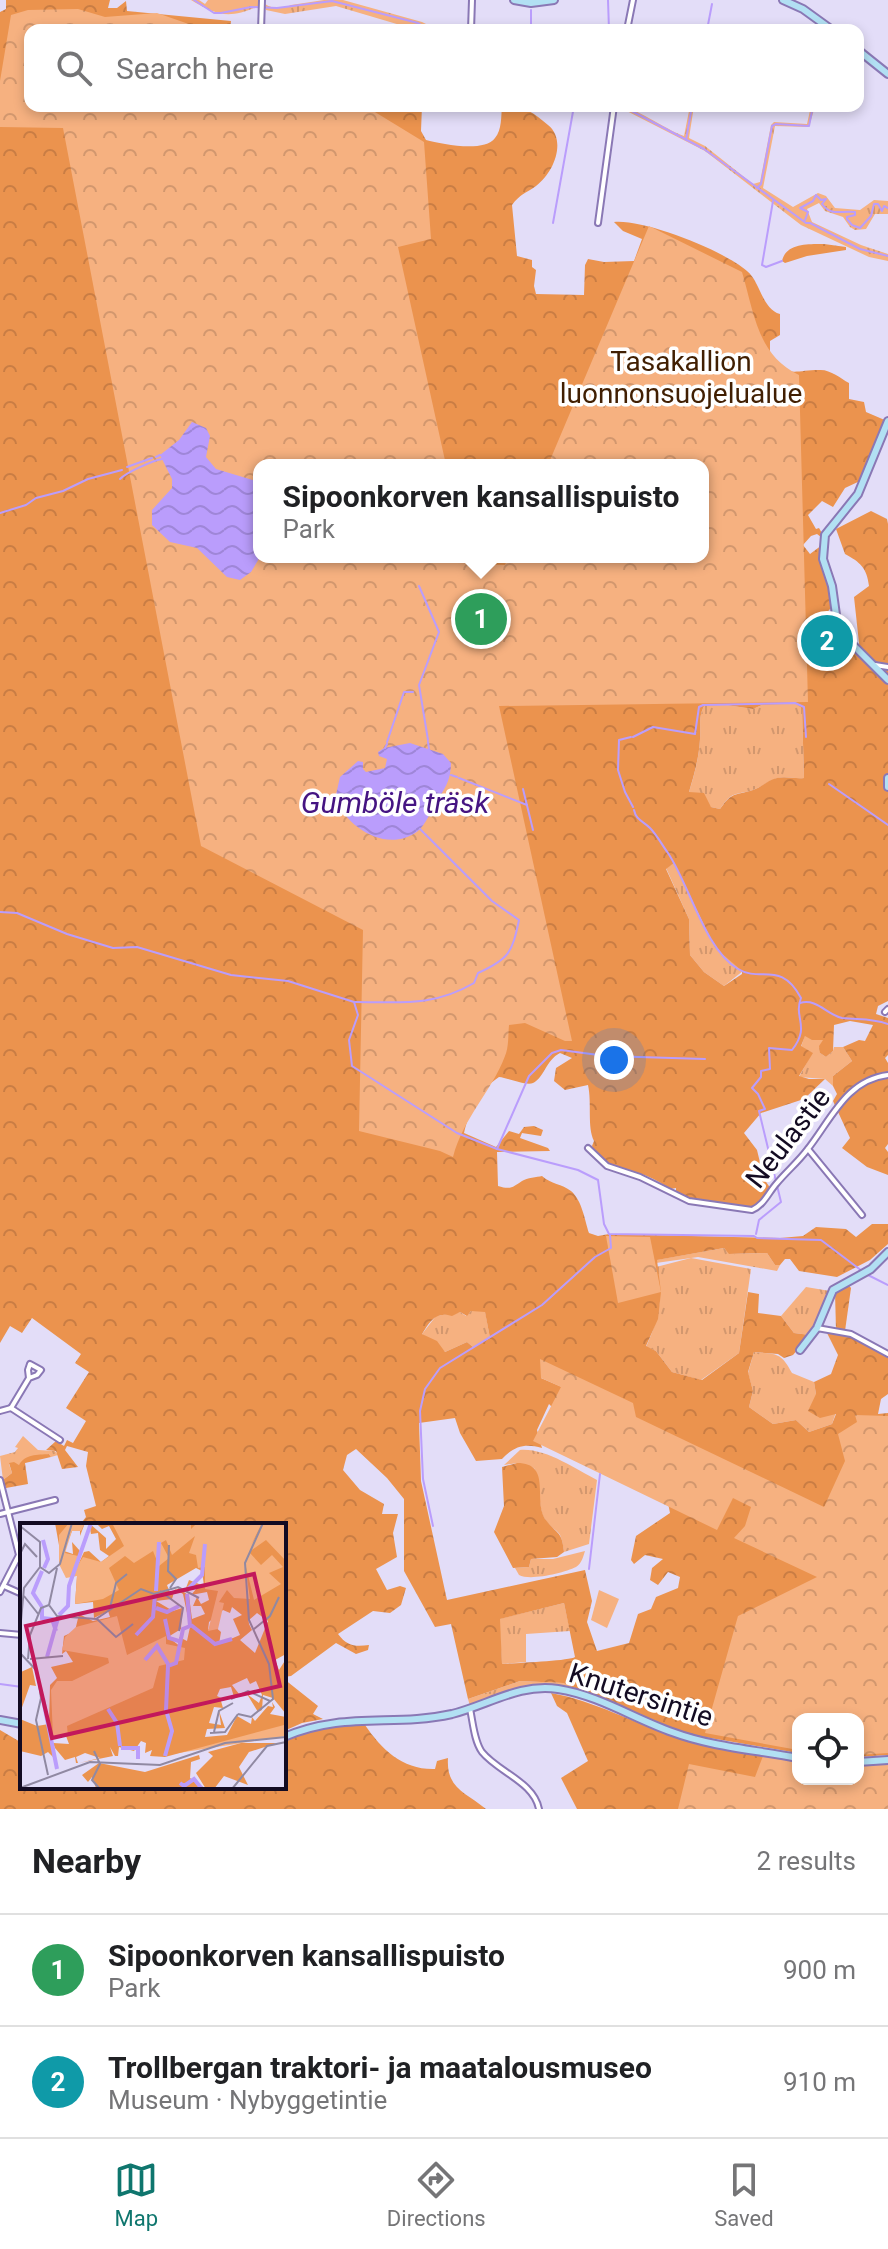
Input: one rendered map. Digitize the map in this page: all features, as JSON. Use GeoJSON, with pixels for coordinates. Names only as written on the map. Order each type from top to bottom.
{"type":"FeatureCollection","features":[{"type":"Feature","properties":{"kind":"street"},"geometry":{"type":"LineString","coordinates":[[471,24],[472,0]]}},
{"type":"Feature","properties":{"kind":"street"},"geometry":{"type":"LineString","coordinates":[[514,0],[531,3],[554,0]]}},
{"type":"Feature","properties":{"kind":"street"},"geometry":{"type":"LineString","coordinates":[[628,24],[633,0]]}},
{"type":"Feature","properties":{"kind":"street"},"geometry":{"type":"LineString","coordinates":[[783,0],[803,9],[824,24]]}},
{"type":"Feature","properties":{"kind":"street"},"geometry":{"type":"LineString","coordinates":[[864,55],[888,74]]}},
{"type":"Feature","properties":{"kind":"street"},"geometry":{"type":"LineString","coordinates":[[598,223],[613,112]]}},
{"type":"Feature","properties":{"kind":"street"},"geometry":{"type":"LineString","coordinates":[[888,421],[858,494],[824,539],[824,565],[832,586],[839,627],[845,638],[888,680]]}},
{"type":"Feature","properties":{"kind":"street"},"geometry":{"type":"LineString","coordinates":[[875,665],[888,667]]}},
{"type":"Feature","properties":{"kind":"street"},"geometry":{"type":"LineString","coordinates":[[888,778],[888,787]]}},
{"type":"Feature","properties":{"kind":"street","name":"Neulastie"},"geometry":{"type":"LineString","coordinates":[[588,1148],[600,1161],[615,1170],[640,1177],[699,1204],[752,1210],[760,1207],[849,1093],[873,1077],[888,1075]]}},
{"type":"Feature","properties":{"kind":"street"},"geometry":{"type":"LineString","coordinates":[[808,1149],[862,1215]]}},
{"type":"Feature","properties":{"kind":"street"},"geometry":{"type":"LineString","coordinates":[[800,1350],[817,1328],[833,1290],[871,1269],[888,1252]]}},
{"type":"Feature","properties":{"kind":"street"},"geometry":{"type":"LineString","coordinates":[[817,1328],[851,1334],[888,1354]]}},
{"type":"Feature","properties":{"kind":"street"},"geometry":{"type":"LineString","coordinates":[[0,1411],[11,1408],[29,1378]]}},
{"type":"Feature","properties":{"kind":"street"},"geometry":{"type":"LineString","coordinates":[[11,1408],[60,1440]]}},
{"type":"Feature","properties":{"kind":"street"},"geometry":{"type":"LineString","coordinates":[[0,1480],[19,1555],[0,1592]]}},
{"type":"Feature","properties":{"kind":"street"},"geometry":{"type":"LineString","coordinates":[[0,1514],[55,1500]]}},
{"type":"Feature","properties":{"kind":"street"},"geometry":{"type":"LineString","coordinates":[[4,1586],[20,1593]]}},
{"type":"Feature","properties":{"kind":"street"},"geometry":{"type":"LineString","coordinates":[[0,1633],[20,1635]]}},
{"type":"Feature","properties":{"kind":"street","name":"Knutersintie"},"geometry":{"type":"LineString","coordinates":[[286,1736],[309,1727],[341,1721],[430,1717],[470,1709],[514,1692],[557,1689],[589,1698],[674,1733],[792,1757]]}},
{"type":"Feature","properties":{"kind":"street"},"geometry":{"type":"LineString","coordinates":[[470,1709],[482,1751],[498,1769],[534,1794],[539,1809]]}},
{"type":"Feature","properties":{"kind":"street"},"geometry":{"type":"LineString","coordinates":[[0,1720],[20,1724]]}},
{"type":"Feature","properties":{"kind":"street"},"geometry":{"type":"LineString","coordinates":[[864,1762],[888,1760]]}},
{"type":"Feature","properties":{"kind":"green space","name":"Tasakallion luonnonsuojelualue"},"geometry":{"type":"Polygon","coordinates":[[[6,0],[110,0],[108,8],[117,8],[126,1],[127,11],[231,21],[231,24],[24,24],[24,112],[422,112],[421,131],[426,140],[473,146],[490,143],[495,138],[501,112],[530,112],[554,131],[557,139],[556,156],[548,173],[512,205],[517,256],[532,260],[532,267],[536,270],[536,294],[584,295],[588,259],[634,261],[642,239],[623,231],[614,222],[644,225],[683,238],[720,254],[747,271],[769,307],[780,314],[780,335],[770,341],[770,359],[788,371],[823,370],[835,374],[849,383],[849,399],[864,402],[866,412],[887,421],[860,481],[845,488],[833,507],[822,501],[808,515],[823,535],[811,536],[803,545],[810,554],[822,545],[833,606],[817,626],[811,652],[841,657],[853,648],[885,678],[888,685],[888,773],[885,786],[888,791],[888,1001],[878,1006],[876,1014],[888,1018],[888,1055],[885,1058],[888,1063],[888,1144],[885,1148],[888,1152],[888,1175],[867,1167],[842,1148],[850,1138],[833,1101],[837,1094],[833,1076],[852,1061],[843,1047],[859,1040],[865,1041],[873,1025],[850,1021],[834,1025],[833,1051],[826,1057],[820,1053],[819,1046],[823,1040],[805,1036],[801,1046],[813,1053],[799,1076],[825,1079],[804,1099],[761,1113],[744,1133],[757,1150],[764,1179],[771,1189],[754,1208],[695,1201],[676,1192],[676,1188],[671,1189],[649,1177],[612,1166],[600,1159],[592,1146],[588,1085],[565,1090],[554,1081],[556,1068],[572,1058],[560,1053],[533,1083],[499,1077],[492,1082],[476,1101],[464,1133],[496,1147],[509,1131],[519,1134],[524,1127],[534,1126],[543,1130],[541,1136],[522,1133],[520,1138],[550,1151],[497,1152],[498,1186],[512,1187],[524,1180],[542,1176],[564,1187],[578,1200],[589,1233],[598,1236],[780,1238],[803,1236],[816,1227],[846,1229],[856,1237],[872,1224],[888,1224],[888,1244],[870,1260],[837,1277],[799,1271],[790,1259],[775,1265],[767,1253],[729,1254],[724,1248],[657,1260],[661,1292],[658,1319],[646,1346],[656,1351],[672,1372],[702,1380],[739,1353],[748,1292],[759,1294],[758,1313],[781,1316],[794,1333],[810,1335],[793,1355],[784,1358],[778,1354],[754,1352],[748,1372],[753,1391],[749,1407],[773,1424],[796,1420],[809,1432],[832,1424],[836,1414],[820,1418],[808,1411],[816,1394],[814,1382],[831,1374],[838,1355],[827,1333],[851,1336],[888,1358],[888,1394],[881,1399],[878,1414],[888,1413],[888,1755],[864,1757],[864,1713],[792,1713],[792,1752],[687,1734],[563,1683],[520,1681],[468,1699],[451,1624],[435,1627],[404,1571],[404,1499],[356,1449],[347,1455],[343,1470],[360,1490],[384,1504],[382,1514],[398,1514],[393,1533],[397,1557],[376,1569],[387,1590],[400,1586],[406,1588],[401,1605],[390,1613],[373,1611],[338,1634],[352,1645],[369,1645],[368,1650],[356,1654],[336,1643],[286,1677],[286,1523],[82,1523],[86,1517],[84,1510],[96,1506],[86,1466],[88,1452],[67,1446],[65,1450],[78,1467],[62,1469],[56,1451],[46,1450],[56,1441],[64,1446],[67,1440],[73,1443],[86,1421],[66,1408],[89,1372],[75,1363],[81,1354],[32,1318],[22,1333],[10,1326],[0,1343],[0,12],[6,9],[6,0]],[[796,704],[762,705],[753,709],[704,706],[689,792],[704,793],[711,807],[720,809],[731,797],[774,779],[804,778],[802,708],[796,704]],[[674,863],[666,869],[689,919],[690,955],[704,972],[724,986],[742,971],[715,948],[674,863]],[[471,1311],[467,1316],[460,1312],[452,1316],[438,1316],[422,1334],[437,1341],[445,1352],[467,1342],[473,1347],[490,1338],[485,1312],[471,1311]],[[541,1360],[541,1378],[562,1387],[555,1410],[549,1404],[537,1430],[542,1448],[520,1447],[502,1459],[476,1461],[455,1418],[419,1423],[421,1481],[447,1600],[585,1570],[592,1601],[587,1622],[597,1651],[629,1643],[638,1614],[651,1609],[656,1597],[678,1588],[680,1577],[668,1572],[658,1585],[650,1580],[652,1568],[663,1559],[645,1555],[634,1564],[631,1560],[636,1536],[670,1513],[668,1503],[541,1360]],[[564,1603],[500,1619],[502,1664],[575,1657],[564,1603]]]}},
{"type":"Feature","properties":{"kind":"green space"},"geometry":{"type":"Polygon","coordinates":[[[191,0],[205,4],[208,0],[258,0],[258,6],[239,13],[224,14],[208,10],[191,0]]]}},
{"type":"Feature","properties":{"kind":"green space"},"geometry":{"type":"Polygon","coordinates":[[[343,0],[426,24],[397,24],[336,6],[285,14],[266,10],[265,4],[282,8],[343,0]]]}},
{"type":"Feature","properties":{"kind":"green space","name":"Tasakallion luonnonsuojelualue"},"geometry":{"type":"Polygon","coordinates":[[[78,9],[105,17],[157,13],[189,24],[24,24],[24,112],[375,112],[424,142],[431,239],[398,247],[445,459],[253,459],[253,563],[709,563],[709,459],[551,459],[649,226],[742,272],[754,317],[766,344],[774,356],[799,375],[808,702],[499,706],[572,1041],[565,1041],[525,1023],[509,1025],[505,1056],[464,1130],[453,1157],[359,1131],[363,930],[201,846],[63,128],[0,127],[0,81],[11,15],[28,10],[78,9]]]}},
{"type":"Feature","properties":{"kind":"green space"},"geometry":{"type":"Polygon","coordinates":[[[629,112],[636,112],[684,136],[689,112],[693,112],[689,138],[705,146],[753,184],[760,182],[771,125],[774,122],[807,124],[810,112],[813,112],[809,127],[775,126],[763,188],[793,207],[818,193],[826,196],[835,208],[860,210],[874,200],[888,201],[888,214],[875,214],[866,229],[855,230],[843,217],[825,211],[819,203],[807,209],[812,222],[888,254],[888,261],[869,257],[801,225],[705,151],[629,112]]]}},
{"type":"Feature","properties":{"kind":"green space"},"geometry":{"type":"Polygon","coordinates":[[[824,244],[846,247],[846,250],[785,263],[782,261],[793,248],[824,244]]]}},
{"type":"Feature","properties":{"kind":"green space"},"geometry":{"type":"Polygon","coordinates":[[[871,511],[887,519],[888,524],[888,675],[860,652],[854,597],[869,586],[868,580],[862,566],[845,554],[836,529],[871,511]]]}},
{"type":"Feature","properties":{"kind":"green space"},"geometry":{"type":"Polygon","coordinates":[[[796,704],[802,707],[804,778],[775,779],[756,789],[731,796],[720,809],[711,807],[689,792],[704,706],[753,709],[762,705],[796,704]]]}},
{"type":"Feature","properties":{"kind":"green space"},"geometry":{"type":"Polygon","coordinates":[[[674,863],[715,948],[743,971],[724,986],[704,972],[690,955],[689,919],[666,868],[674,863]]]}},
{"type":"Feature","properties":{"kind":"green space"},"geometry":{"type":"Polygon","coordinates":[[[805,1035],[824,1040],[820,1053],[826,1057],[834,1047],[843,1047],[852,1061],[833,1076],[833,1086],[825,1079],[799,1077],[812,1053],[801,1047],[805,1035]]]}},
{"type":"Feature","properties":{"kind":"green space"},"geometry":{"type":"Polygon","coordinates":[[[606,1236],[650,1237],[661,1292],[618,1303],[606,1236]]]}},
{"type":"Feature","properties":{"kind":"green space"},"geometry":{"type":"Polygon","coordinates":[[[724,1248],[730,1254],[767,1253],[775,1265],[780,1265],[777,1271],[698,1257],[656,1263],[656,1260],[724,1248]]]}},
{"type":"Feature","properties":{"kind":"green space"},"geometry":{"type":"Polygon","coordinates":[[[691,1258],[751,1269],[739,1353],[701,1380],[672,1372],[656,1351],[646,1347],[659,1308],[656,1267],[691,1258]]]}},
{"type":"Feature","properties":{"kind":"green space"},"geometry":{"type":"Polygon","coordinates":[[[847,1283],[851,1288],[845,1331],[836,1330],[835,1292],[847,1283]]]}},
{"type":"Feature","properties":{"kind":"green space"},"geometry":{"type":"Polygon","coordinates":[[[806,1287],[830,1291],[810,1335],[794,1333],[781,1316],[806,1287]]]}},
{"type":"Feature","properties":{"kind":"green space"},"geometry":{"type":"Polygon","coordinates":[[[471,1311],[485,1311],[490,1338],[473,1347],[467,1342],[445,1352],[422,1334],[436,1316],[460,1312],[466,1316],[471,1311]]]}},
{"type":"Feature","properties":{"kind":"green space"},"geometry":{"type":"Polygon","coordinates":[[[754,1352],[778,1355],[792,1373],[814,1382],[816,1394],[836,1412],[832,1424],[809,1432],[796,1420],[773,1424],[749,1407],[753,1391],[748,1373],[754,1352]]]}},
{"type":"Feature","properties":{"kind":"green space"},"geometry":{"type":"Polygon","coordinates":[[[540,1359],[633,1403],[636,1417],[824,1507],[845,1461],[838,1434],[857,1422],[855,1415],[888,1416],[888,1753],[864,1755],[864,1713],[792,1713],[792,1749],[705,1733],[738,1616],[817,1577],[734,1538],[745,1526],[751,1507],[733,1498],[717,1530],[533,1441],[561,1387],[541,1378],[540,1359]]]}},
{"type":"Feature","properties":{"kind":"green space"},"geometry":{"type":"Polygon","coordinates":[[[23,1436],[38,1450],[55,1451],[58,1455],[51,1457],[49,1454],[19,1465],[9,1464],[12,1473],[3,1480],[0,1456],[15,1452],[23,1436]]]}},
{"type":"Feature","properties":{"kind":"green space"},"geometry":{"type":"Polygon","coordinates":[[[520,1450],[540,1452],[597,1480],[589,1544],[564,1552],[560,1535],[543,1514],[534,1468],[517,1463],[504,1465],[520,1450]]]}},
{"type":"Feature","properties":{"kind":"green space"},"geometry":{"type":"Polygon","coordinates":[[[49,1454],[51,1457],[25,1463],[28,1484],[6,1488],[3,1480],[12,1473],[9,1463],[19,1465],[28,1457],[49,1454]]]}},
{"type":"Feature","properties":{"kind":"green space"},"geometry":{"type":"Polygon","coordinates":[[[517,1463],[535,1469],[540,1484],[542,1512],[560,1536],[564,1552],[557,1557],[531,1559],[529,1567],[513,1568],[494,1532],[504,1506],[502,1467],[517,1463]]]}},
{"type":"Feature","properties":{"kind":"green space"},"geometry":{"type":"Polygon","coordinates":[[[585,1551],[576,1567],[556,1574],[524,1577],[515,1568],[529,1567],[531,1559],[553,1559],[585,1551]]]}},
{"type":"Feature","properties":{"kind":"green space"},"geometry":{"type":"Polygon","coordinates":[[[599,1590],[619,1599],[607,1628],[591,1620],[599,1590]]]}},
{"type":"Feature","properties":{"kind":"green space"},"geometry":{"type":"Polygon","coordinates":[[[564,1603],[570,1631],[526,1634],[526,1662],[502,1664],[499,1619],[564,1603]]]}},
{"type":"Feature","properties":{"kind":"green space"},"geometry":{"type":"Polygon","coordinates":[[[286,1681],[318,1706],[313,1714],[323,1719],[286,1730],[286,1681]]]}},
{"type":"Feature","properties":{"kind":"green space"},"geometry":{"type":"Polygon","coordinates":[[[520,1681],[563,1683],[604,1699],[546,1686],[470,1706],[468,1699],[520,1681]]]}},
{"type":"Feature","properties":{"kind":"green space"},"geometry":{"type":"Polygon","coordinates":[[[551,1693],[583,1701],[690,1741],[792,1760],[792,1785],[864,1785],[864,1764],[888,1763],[888,1809],[577,1809],[561,1778],[588,1761],[567,1713],[557,1706],[551,1693]]]}},
{"type":"Feature","properties":{"kind":"green space"},"geometry":{"type":"Polygon","coordinates":[[[365,1725],[394,1757],[413,1766],[435,1769],[437,1761],[448,1758],[454,1783],[486,1809],[0,1809],[0,1730],[20,1742],[20,1789],[286,1789],[286,1740],[310,1730],[365,1725]]]}},
{"type":"Feature","properties":{"kind":"green space"},"geometry":{"type":"Polygon","coordinates":[[[763,1756],[792,1761],[792,1785],[864,1785],[864,1765],[888,1764],[888,1809],[678,1809],[689,1764],[755,1777],[763,1756]]]}},
{"type":"Feature","properties":{"kind":"water"},"geometry":{"type":"Polygon","coordinates":[[[192,422],[206,428],[210,436],[206,457],[216,469],[253,480],[253,563],[256,563],[240,580],[227,577],[197,548],[170,542],[152,525],[152,510],[172,488],[172,479],[160,455],[179,440],[192,422]]]}},
{"type":"Feature","properties":{"kind":"water","name":"Gumböle träsk"},"geometry":{"type":"Polygon","coordinates":[[[410,743],[443,754],[451,763],[450,775],[426,822],[418,831],[394,840],[382,839],[359,828],[341,810],[335,799],[340,777],[358,761],[363,762],[366,772],[385,768],[387,759],[379,756],[378,752],[410,743]]]}},
{"type":"Feature","properties":{"kind":"waterway"},"geometry":{"type":"LineString","coordinates":[[194,0],[214,13],[332,1],[420,24]]}},
{"type":"Feature","properties":{"kind":"waterway"},"geometry":{"type":"LineString","coordinates":[[608,0],[609,24]]}},
{"type":"Feature","properties":{"kind":"waterway"},"geometry":{"type":"LineString","coordinates":[[708,24],[712,4]]}},
{"type":"Feature","properties":{"kind":"waterway"},"geometry":{"type":"LineString","coordinates":[[531,10],[531,24]]}},
{"type":"Feature","properties":{"kind":"waterway"},"geometry":{"type":"LineString","coordinates":[[553,223],[573,112]]}},
{"type":"Feature","properties":{"kind":"waterway"},"geometry":{"type":"LineString","coordinates":[[633,112],[704,149],[806,223],[860,249],[888,256]]}},
{"type":"Feature","properties":{"kind":"waterway"},"geometry":{"type":"LineString","coordinates":[[686,140],[691,112]]}},
{"type":"Feature","properties":{"kind":"waterway"},"geometry":{"type":"LineString","coordinates":[[757,188],[761,184],[772,126],[809,126],[812,112]]}},
{"type":"Feature","properties":{"kind":"waterway"},"geometry":{"type":"LineString","coordinates":[[805,220],[808,212],[800,208],[813,201],[816,195],[821,200],[826,199],[822,204],[829,210],[855,212],[847,219],[860,228],[871,216],[874,204],[878,204],[882,211],[884,206],[888,208]]}},
{"type":"Feature","properties":{"kind":"waterway"},"geometry":{"type":"LineString","coordinates":[[773,201],[762,265],[766,267],[782,261]]}},
{"type":"Feature","properties":{"kind":"waterway"},"geometry":{"type":"LineString","coordinates":[[156,457],[160,455]]}},
{"type":"Feature","properties":{"kind":"waterway"},"geometry":{"type":"LineString","coordinates":[[127,467],[152,458]]}},
{"type":"Feature","properties":{"kind":"waterway"},"geometry":{"type":"LineString","coordinates":[[120,479],[162,459]]}},
{"type":"Feature","properties":{"kind":"waterway"},"geometry":{"type":"LineString","coordinates":[[0,513],[88,479],[122,470]]}},
{"type":"Feature","properties":{"kind":"waterway"},"geometry":{"type":"LineString","coordinates":[[419,586],[439,632],[419,685],[428,740]]}},
{"type":"Feature","properties":{"kind":"waterway"},"geometry":{"type":"LineString","coordinates":[[387,742],[404,692],[413,692]]}},
{"type":"Feature","properties":{"kind":"waterway"},"geometry":{"type":"LineString","coordinates":[[633,737],[653,727],[695,734],[699,707],[703,705],[795,703],[804,707],[806,737]]}},
{"type":"Feature","properties":{"kind":"waterway"},"geometry":{"type":"LineString","coordinates":[[631,737],[619,740],[618,770],[633,807]]}},
{"type":"Feature","properties":{"kind":"waterway"},"geometry":{"type":"LineString","coordinates":[[428,742],[429,749]]}},
{"type":"Feature","properties":{"kind":"waterway"},"geometry":{"type":"LineString","coordinates":[[385,748],[387,744]]}},
{"type":"Feature","properties":{"kind":"waterway"},"geometry":{"type":"LineString","coordinates":[[451,775],[457,777]]}},
{"type":"Feature","properties":{"kind":"waterway"},"geometry":{"type":"LineString","coordinates":[[459,778],[527,805]]}},
{"type":"Feature","properties":{"kind":"waterway"},"geometry":{"type":"LineString","coordinates":[[829,784],[888,825]]}},
{"type":"Feature","properties":{"kind":"waterway"},"geometry":{"type":"LineString","coordinates":[[523,789],[533,830]]}},
{"type":"Feature","properties":{"kind":"waterway"},"geometry":{"type":"LineString","coordinates":[[634,810],[668,853],[707,933],[726,960],[746,973],[771,974],[786,979],[801,998],[798,1042],[792,1050],[769,1048],[770,1069],[761,1071],[761,1077],[752,1088],[765,1109],[759,1111],[781,1202],[759,1220],[756,1234]]}},
{"type":"Feature","properties":{"kind":"waterway"},"geometry":{"type":"LineString","coordinates":[[420,829],[424,833]]}},
{"type":"Feature","properties":{"kind":"waterway"},"geometry":{"type":"LineString","coordinates":[[355,1002],[416,1002],[445,996],[474,983],[478,973],[503,959],[511,948],[519,920],[492,901],[425,834]]}},
{"type":"Feature","properties":{"kind":"waterway"},"geometry":{"type":"LineString","coordinates":[[0,912],[17,913],[67,934],[113,948],[137,947],[231,975],[288,981],[354,1002],[358,1015],[349,1040],[352,1066],[457,1133],[497,1149],[578,1170],[598,1180],[604,1224],[609,1234],[821,1240],[862,1271]]}},
{"type":"Feature","properties":{"kind":"waterway"},"geometry":{"type":"LineString","coordinates":[[800,1003],[812,1003],[842,1018],[888,1024]]}},
{"type":"Feature","properties":{"kind":"waterway"},"geometry":{"type":"LineString","coordinates":[[497,1149],[529,1076],[552,1053],[561,1050],[606,1056],[705,1059]]}},
{"type":"Feature","properties":{"kind":"waterway"},"geometry":{"type":"LineString","coordinates":[[433,1526],[423,1479],[420,1411],[425,1389],[440,1368],[542,1305],[595,1257],[611,1248],[610,1235]]}},
{"type":"Feature","properties":{"kind":"waterway"},"geometry":{"type":"LineString","coordinates":[[868,1275],[888,1285]]}},
{"type":"Feature","properties":{"kind":"waterway"},"geometry":{"type":"LineString","coordinates":[[589,1569],[600,1474]]}},
{"type":"Feature","properties":{"kind":"waterway"},"geometry":{"type":"LineString","coordinates":[[0,1684],[20,1687]]}},
{"type":"Feature","properties":{"kind":"place","name":"Sipoonkorven kansallispuisto"},"geometry":{"type":"Point","coordinates":[481,619]}},
{"type":"Feature","properties":{"kind":"place","name":"Trollbergan traktori- ja maatalousmuseo"},"geometry":{"type":"Point","coordinates":[827,641]}}]}
